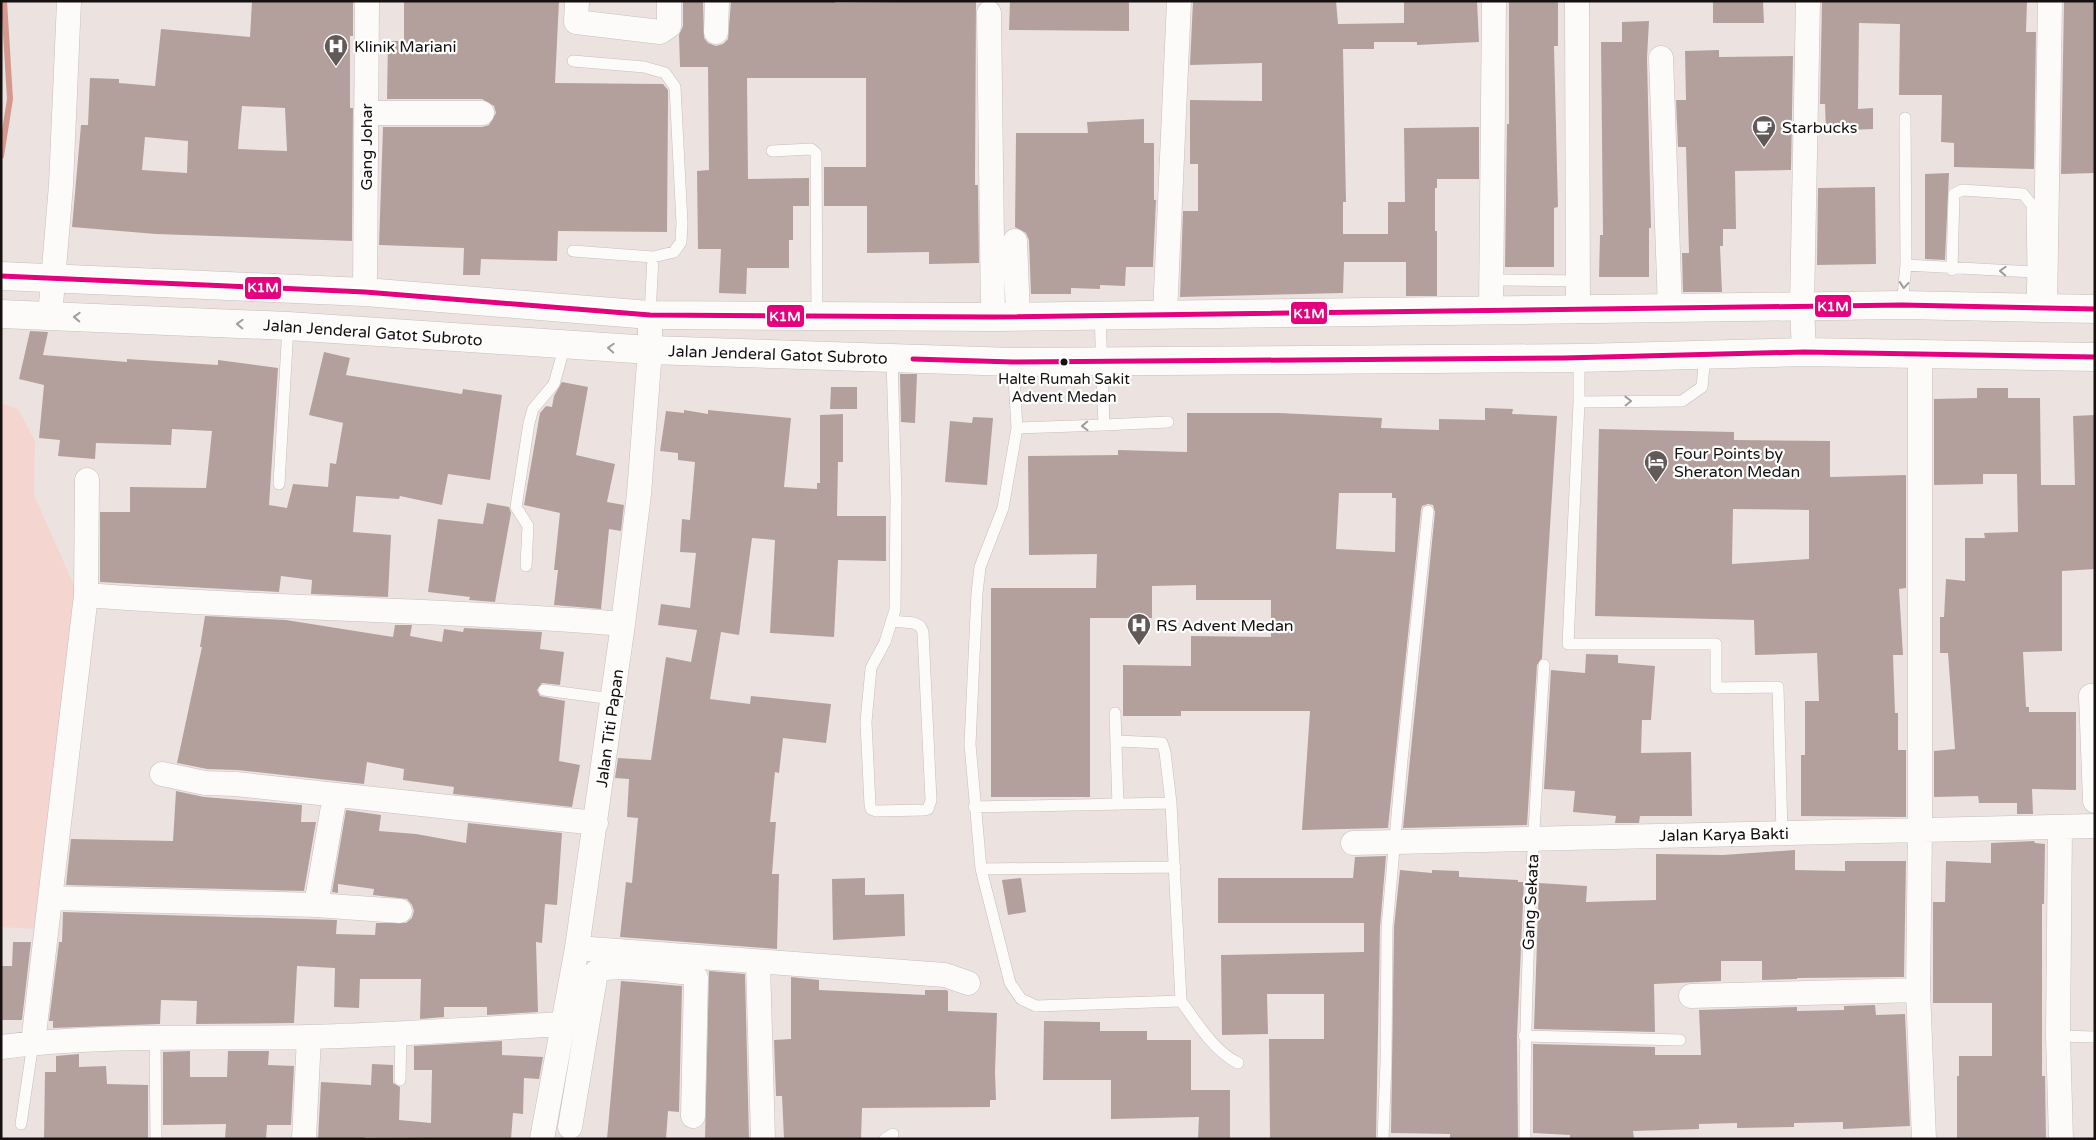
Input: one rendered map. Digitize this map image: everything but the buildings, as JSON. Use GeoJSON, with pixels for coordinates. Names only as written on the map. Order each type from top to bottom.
{"type":"FeatureCollection","features":[{"type":"Feature","properties":{"kind":"main road"},"geometry":{"type":"LineString","coordinates":[[1,276],[365,292],[650,315],[1006,317],[1100,314],[1902,305],[2095,309]]}},
{"type":"Feature","properties":{"kind":"main road","name":"Jalan Jenderal Gatot Subroto"},"geometry":{"type":"LineString","coordinates":[[3,314],[288,326],[650,350],[1014,362],[1579,358],[1804,352],[2095,357]]}},
{"type":"Feature","properties":{"kind":"street"},"geometry":{"type":"LineString","coordinates":[[50,316],[61,185],[70,1]]}},
{"type":"Feature","properties":{"kind":"street","name":"Gang Johar"},"geometry":{"type":"LineString","coordinates":[[365,292],[367,1]]}},
{"type":"Feature","properties":{"kind":"street"},"geometry":{"type":"LineString","coordinates":[[576,1],[576,22],[660,32],[670,26],[669,1]]}},
{"type":"Feature","properties":{"kind":"street"},"geometry":{"type":"LineString","coordinates":[[716,32],[717,1]]}},
{"type":"Feature","properties":{"kind":"street"},"geometry":{"type":"LineString","coordinates":[[1165,314],[1179,1]]}},
{"type":"Feature","properties":{"kind":"street"},"geometry":{"type":"LineString","coordinates":[[1490,311],[1494,1]]}},
{"type":"Feature","properties":{"kind":"street"},"geometry":{"type":"LineString","coordinates":[[1577,1],[1580,282],[1578,310]]}},
{"type":"Feature","properties":{"kind":"street"},"geometry":{"type":"LineString","coordinates":[[1804,352],[1802,306],[1808,1]]}},
{"type":"Feature","properties":{"kind":"street"},"geometry":{"type":"LineString","coordinates":[[2038,308],[2050,1]]}},
{"type":"Feature","properties":{"kind":"street"},"geometry":{"type":"LineString","coordinates":[[990,13],[1006,317]]}},
{"type":"Feature","properties":{"kind":"street"},"geometry":{"type":"LineString","coordinates":[[1661,58],[1670,308]]}},
{"type":"Feature","properties":{"kind":"street"},"geometry":{"type":"LineString","coordinates":[[366,113],[482,113]]}},
{"type":"Feature","properties":{"kind":"street"},"geometry":{"type":"LineString","coordinates":[[1006,317],[1016,241]]}},
{"type":"Feature","properties":{"kind":"street","name":"Jalan Titi Papan"},"geometry":{"type":"LineString","coordinates":[[542,1139],[577,948],[623,624],[639,494],[650,350],[650,315]]}},
{"type":"Feature","properties":{"kind":"street"},"geometry":{"type":"LineString","coordinates":[[1920,353],[1918,990],[1924,1139]]}},
{"type":"Feature","properties":{"kind":"street"},"geometry":{"type":"LineString","coordinates":[[33,1043],[86,595],[87,480]]}},
{"type":"Feature","properties":{"kind":"street"},"geometry":{"type":"LineString","coordinates":[[86,595],[194,603],[517,615],[623,624]]}},
{"type":"Feature","properties":{"kind":"street"},"geometry":{"type":"LineString","coordinates":[[2090,696],[2095,801]]}},
{"type":"Feature","properties":{"kind":"street"},"geometry":{"type":"LineString","coordinates":[[162,774],[205,783],[236,784],[596,823]]}},
{"type":"Feature","properties":{"kind":"street"},"geometry":{"type":"LineString","coordinates":[[316,905],[335,795]]}},
{"type":"Feature","properties":{"kind":"street","name":"Jalan Karya Bakti"},"geometry":{"type":"LineString","coordinates":[[1353,843],[2095,826]]}},
{"type":"Feature","properties":{"kind":"street"},"geometry":{"type":"LineString","coordinates":[[2060,827],[2058,1036],[2061,1139]]}},
{"type":"Feature","properties":{"kind":"street"},"geometry":{"type":"LineString","coordinates":[[51,898],[316,905],[400,911]]}},
{"type":"Feature","properties":{"kind":"street"},"geometry":{"type":"LineString","coordinates":[[577,948],[945,975],[968,983]]}},
{"type":"Feature","properties":{"kind":"street"},"geometry":{"type":"LineString","coordinates":[[758,962],[762,1139]]}},
{"type":"Feature","properties":{"kind":"street"},"geometry":{"type":"LineString","coordinates":[[570,1128],[597,970],[629,968],[693,974],[697,980],[693,1116]]}},
{"type":"Feature","properties":{"kind":"street"},"geometry":{"type":"LineString","coordinates":[[1691,996],[1918,990]]}},
{"type":"Feature","properties":{"kind":"street"},"geometry":{"type":"LineString","coordinates":[[1,1047],[33,1043],[155,1038],[309,1037],[561,1030],[584,1038]]}},
{"type":"Feature","properties":{"kind":"street"},"geometry":{"type":"LineString","coordinates":[[304,1139],[309,1037]]}},
{"type":"Feature","properties":{"kind":"lane"},"geometry":{"type":"LineString","coordinates":[[573,61],[644,67],[665,73],[675,87],[682,223],[681,242],[674,252],[653,257],[573,252]]}},
{"type":"Feature","properties":{"kind":"lane"},"geometry":{"type":"LineString","coordinates":[[1902,305],[1906,265],[1905,118]]}},
{"type":"Feature","properties":{"kind":"lane"},"geometry":{"type":"LineString","coordinates":[[772,151],[811,149],[816,153],[817,316]]}},
{"type":"Feature","properties":{"kind":"lane"},"geometry":{"type":"LineString","coordinates":[[1952,270],[1955,224],[1954,194],[1962,190],[2023,194],[2032,205],[2034,272],[2038,308]]}},
{"type":"Feature","properties":{"kind":"lane"},"geometry":{"type":"LineString","coordinates":[[650,315],[653,257]]}},
{"type":"Feature","properties":{"kind":"lane"},"geometry":{"type":"LineString","coordinates":[[1906,265],[1952,270],[2034,272]]}},
{"type":"Feature","properties":{"kind":"lane"},"geometry":{"type":"LineString","coordinates":[[1501,280],[1580,282]]}},
{"type":"Feature","properties":{"kind":"lane"},"geometry":{"type":"LineString","coordinates":[[1100,314],[1104,425]]}},
{"type":"Feature","properties":{"kind":"lane"},"geometry":{"type":"LineString","coordinates":[[279,484],[288,326]]}},
{"type":"Feature","properties":{"kind":"lane"},"geometry":{"type":"LineString","coordinates":[[526,566],[528,526],[516,507],[529,423],[534,409],[554,384],[565,345]]}},
{"type":"Feature","properties":{"kind":"lane"},"geometry":{"type":"LineString","coordinates":[[1579,402],[1682,401],[1702,386],[1706,355]]}},
{"type":"Feature","properties":{"kind":"lane"},"geometry":{"type":"LineString","coordinates":[[892,358],[896,498],[895,594],[892,621],[885,642],[871,668],[866,722],[870,805],[871,809],[876,811],[924,810],[928,809],[931,800],[923,632],[920,626],[914,623],[892,621]]}},
{"type":"Feature","properties":{"kind":"lane"},"geometry":{"type":"LineString","coordinates":[[1579,358],[1579,402],[1568,644],[1716,644],[1716,688],[1778,687],[1782,833]]}},
{"type":"Feature","properties":{"kind":"lane"},"geometry":{"type":"LineString","coordinates":[[1014,362],[1017,428],[1003,508],[980,567],[977,592],[970,744],[974,808],[981,869],[1010,984],[1022,999],[1036,1006],[1056,1007],[1181,1001]]}},
{"type":"Feature","properties":{"kind":"lane"},"geometry":{"type":"LineString","coordinates":[[1017,428],[1168,422]]}},
{"type":"Feature","properties":{"kind":"lane"},"geometry":{"type":"LineString","coordinates":[[1383,1139],[1386,1062],[1387,927],[1428,511]]}},
{"type":"Feature","properties":{"kind":"lane","name":"Gang Sekata"},"geometry":{"type":"LineString","coordinates":[[1525,1139],[1524,1036],[1533,839],[1544,665]]}},
{"type":"Feature","properties":{"kind":"lane"},"geometry":{"type":"LineString","coordinates":[[544,690],[612,699]]}},
{"type":"Feature","properties":{"kind":"lane"},"geometry":{"type":"LineString","coordinates":[[1116,713],[1118,805]]}},
{"type":"Feature","properties":{"kind":"lane"},"geometry":{"type":"LineString","coordinates":[[1117,741],[1162,743],[1165,752],[1175,867],[1181,1001],[1206,1035],[1226,1057],[1238,1063]]}},
{"type":"Feature","properties":{"kind":"lane"},"geometry":{"type":"LineString","coordinates":[[974,808],[1170,803]]}},
{"type":"Feature","properties":{"kind":"lane"},"geometry":{"type":"LineString","coordinates":[[981,869],[1175,867]]}},
{"type":"Feature","properties":{"kind":"lane"},"geometry":{"type":"LineString","coordinates":[[400,1080],[401,1033]]}},
{"type":"Feature","properties":{"kind":"lane"},"geometry":{"type":"LineString","coordinates":[[1524,1036],[1680,1040]]}},
{"type":"Feature","properties":{"kind":"lane"},"geometry":{"type":"LineString","coordinates":[[2058,1036],[2095,1037]]}},
{"type":"Feature","properties":{"kind":"lane"},"geometry":{"type":"LineString","coordinates":[[155,1038],[156,1139]]}},
{"type":"Feature","properties":{"kind":"lane"},"geometry":{"type":"LineString","coordinates":[[21,1124],[33,1043]]}},
{"type":"Feature","properties":{"kind":"shaded area"},"geometry":{"type":"Polygon","coordinates":[[[1,403],[18,409],[35,441],[34,495],[84,608],[35,929],[1,927],[1,403]]]}},
{"type":"Feature","properties":{"kind":"waterway"},"geometry":{"type":"LineString","coordinates":[[1,156],[10,99],[4,1]]}},
{"type":"Feature","properties":{"kind":"transit line","name":"K1M"},"geometry":{"type":"LineString","coordinates":[[1,276],[365,292],[650,315],[993,317],[1902,305],[2095,309]]}},
{"type":"Feature","properties":{"kind":"transit line","name":"K1M"},"geometry":{"type":"LineString","coordinates":[[913,359],[1013,362],[1564,358],[1804,352],[2095,357]]}},
{"type":"Feature","properties":{"kind":"place","name":"Klinik Mariani"},"geometry":{"type":"Point","coordinates":[336,67]}},
{"type":"Feature","properties":{"kind":"place","name":"Starbucks"},"geometry":{"type":"Point","coordinates":[1764,148]}},
{"type":"Feature","properties":{"kind":"place","name":"Halte Rumah Sakit Advent Medan"},"geometry":{"type":"Point","coordinates":[1064,362]}},
{"type":"Feature","properties":{"kind":"place","name":"Four Points by Sheraton Medan"},"geometry":{"type":"Point","coordinates":[1656,483]}},
{"type":"Feature","properties":{"kind":"place","name":"RS Advent Medan"},"geometry":{"type":"Point","coordinates":[1139,646]}}]}
